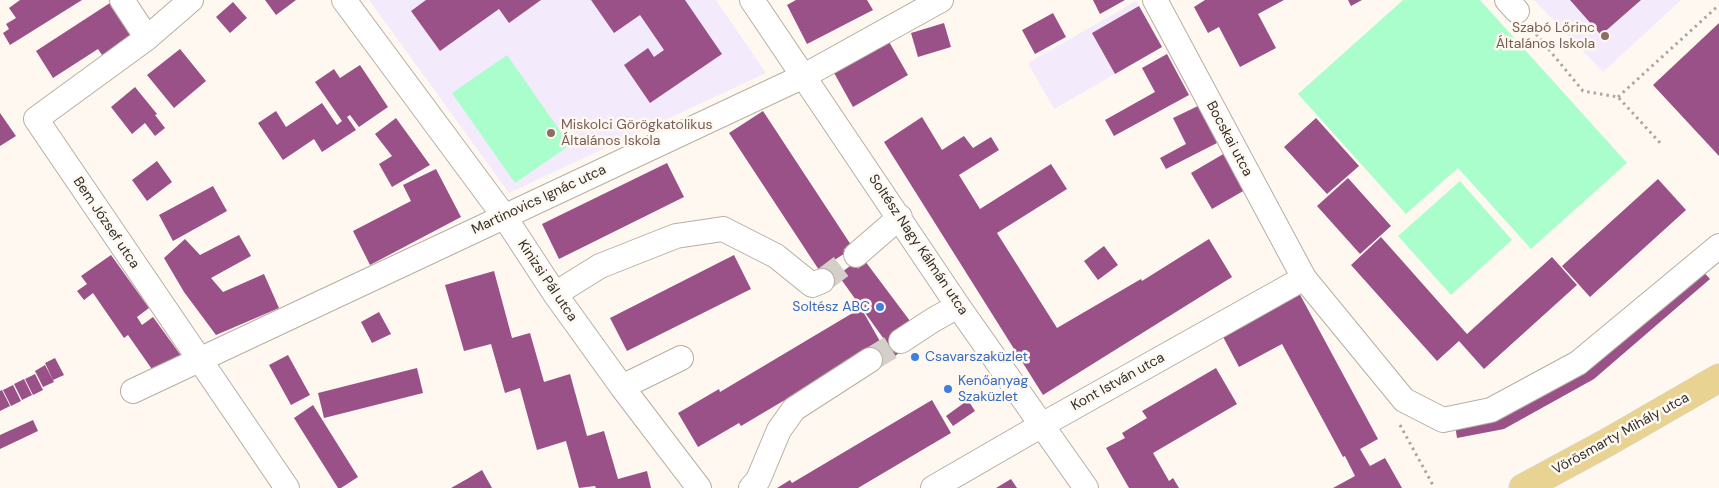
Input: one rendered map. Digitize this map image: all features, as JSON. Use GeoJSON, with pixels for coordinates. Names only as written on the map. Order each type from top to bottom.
{"type":"FeatureCollection","features":[{"type":"Feature","properties":{"kind":"main road","name":"Vörösmarty Mihály utca"},"geometry":{"type":"LineString","coordinates":[[1523,488],[1719,378]]}},
{"type":"Feature","properties":{"kind":"street"},"geometry":{"type":"LineString","coordinates":[[122,0],[147,38]]}},
{"type":"Feature","properties":{"kind":"street","name":"Bem József utca"},"geometry":{"type":"LineString","coordinates":[[192,0],[147,38],[36,120],[287,488]]}},
{"type":"Feature","properties":{"kind":"street","name":"Kinizsi Pál utca"},"geometry":{"type":"LineString","coordinates":[[344,0],[504,216],[555,294],[622,387],[699,488]]}},
{"type":"Feature","properties":{"kind":"street","name":"Soltész Nagy Kálmán utca"},"geometry":{"type":"LineString","coordinates":[[752,0],[900,217],[958,306],[1086,488]]}},
{"type":"Feature","properties":{"kind":"street","name":"Martinovics Ignác utca"},"geometry":{"type":"LineString","coordinates":[[133,391],[804,76],[941,0]]}},
{"type":"Feature","properties":{"kind":"street","name":"Bocskai utca"},"geometry":{"type":"LineString","coordinates":[[1154,0],[1304,278],[1404,400]]}},
{"type":"Feature","properties":{"kind":"street"},"geometry":{"type":"LineString","coordinates":[[856,255],[900,217]]}},
{"type":"Feature","properties":{"kind":"street"},"geometry":{"type":"LineString","coordinates":[[555,294],[600,266],[676,236],[723,229],[776,256],[812,285],[822,281]]}},
{"type":"Feature","properties":{"kind":"street"},"geometry":{"type":"LineString","coordinates":[[1404,400],[1443,420],[1491,410],[1578,363],[1719,246]]}},
{"type":"Feature","properties":{"kind":"street","name":"Kont István utca"},"geometry":{"type":"LineString","coordinates":[[933,488],[1304,278]]}},
{"type":"Feature","properties":{"kind":"street"},"geometry":{"type":"LineString","coordinates":[[901,341],[958,306]]}},
{"type":"Feature","properties":{"kind":"street"},"geometry":{"type":"LineString","coordinates":[[622,387],[681,358]]}},
{"type":"Feature","properties":{"kind":"street"},"geometry":{"type":"LineString","coordinates":[[751,488],[758,480],[779,430],[794,409],[870,360]]}},
{"type":"Feature","properties":{"kind":"path"},"geometry":{"type":"LineString","coordinates":[[1512,5],[1584,91],[1618,97],[1662,145]]}},
{"type":"Feature","properties":{"kind":"path"},"geometry":{"type":"LineString","coordinates":[[1618,97],[1719,5]]}},
{"type":"Feature","properties":{"kind":"path"},"geometry":{"type":"LineString","coordinates":[[1404,400],[1400,427],[1434,487]]}},
{"type":"Feature","properties":{"kind":"shaded area","name":"Miskolci Görögkatolikus Általános Iskola"},"geometry":{"type":"Polygon","coordinates":[[[369,0],[716,0],[766,73],[509,193],[369,0]]]}},
{"type":"Feature","properties":{"kind":"shaded area","name":"Szabó Lőrinc Általános Iskola"},"geometry":{"type":"Polygon","coordinates":[[[1534,0],[1681,0],[1603,72],[1534,0]]]}},
{"type":"Feature","properties":{"kind":"shaded area"},"geometry":{"type":"Polygon","coordinates":[[[1136,1],[1162,47],[1054,109],[1028,63],[1136,1]]]}},
{"type":"Feature","properties":{"kind":"green space"},"geometry":{"type":"Polygon","coordinates":[[[1403,0],[1480,0],[1627,163],[1531,249],[1458,168],[1406,214],[1298,94],[1403,0]]]}},
{"type":"Feature","properties":{"kind":"green space"},"geometry":{"type":"Polygon","coordinates":[[[507,55],[570,145],[515,183],[452,93],[507,55]]]}},
{"type":"Feature","properties":{"kind":"green space"},"geometry":{"type":"Polygon","coordinates":[[[1460,181],[1512,240],[1451,295],[1398,236],[1460,181]]]}},
{"type":"Feature","properties":{"kind":"building"},"geometry":{"type":"Polygon","coordinates":[[[20,0],[82,0],[10,45],[3,33],[9,29],[6,24],[16,18],[9,8],[20,0]]]}},
{"type":"Feature","properties":{"kind":"building"},"geometry":{"type":"Polygon","coordinates":[[[265,0],[296,0],[276,15],[265,0]]]}},
{"type":"Feature","properties":{"kind":"building"},"geometry":{"type":"Polygon","coordinates":[[[426,0],[541,0],[509,23],[499,9],[440,51],[411,11],[426,0]]]}},
{"type":"Feature","properties":{"kind":"building"},"geometry":{"type":"Polygon","coordinates":[[[591,0],[685,0],[722,54],[650,103],[624,65],[648,48],[654,57],[664,50],[640,15],[614,33],[591,0]]]}},
{"type":"Feature","properties":{"kind":"building"},"geometry":{"type":"Polygon","coordinates":[[[796,0],[867,0],[873,10],[807,44],[787,5],[796,0]]]}},
{"type":"Feature","properties":{"kind":"building"},"geometry":{"type":"Polygon","coordinates":[[[1093,0],[1125,0],[1100,14],[1093,0]]]}},
{"type":"Feature","properties":{"kind":"building"},"geometry":{"type":"Polygon","coordinates":[[[1205,0],[1284,0],[1258,14],[1276,48],[1240,67],[1219,27],[1208,33],[1194,7],[1205,0]]]}},
{"type":"Feature","properties":{"kind":"building"},"geometry":{"type":"Polygon","coordinates":[[[1348,0],[1362,0],[1351,6],[1348,0]]]}},
{"type":"Feature","properties":{"kind":"building"},"geometry":{"type":"Polygon","coordinates":[[[1570,0],[1641,0],[1601,35],[1570,0]]]}},
{"type":"Feature","properties":{"kind":"building"},"geometry":{"type":"Polygon","coordinates":[[[113,1],[134,33],[102,55],[98,49],[53,78],[36,51],[113,1]]]}},
{"type":"Feature","properties":{"kind":"building"},"geometry":{"type":"Polygon","coordinates":[[[233,2],[247,18],[230,33],[216,17],[233,2]]]}},
{"type":"Feature","properties":{"kind":"building"},"geometry":{"type":"Polygon","coordinates":[[[1139,6],[1162,47],[1115,74],[1092,33],[1139,6]]]}},
{"type":"Feature","properties":{"kind":"building"},"geometry":{"type":"Polygon","coordinates":[[[1053,13],[1066,37],[1035,54],[1022,30],[1053,13]]]}},
{"type":"Feature","properties":{"kind":"building"},"geometry":{"type":"Polygon","coordinates":[[[944,23],[951,47],[918,57],[911,33],[944,23]]]}},
{"type":"Feature","properties":{"kind":"building"},"geometry":{"type":"Polygon","coordinates":[[[1719,23],[1719,156],[1653,85],[1719,23]]]}},
{"type":"Feature","properties":{"kind":"building"},"geometry":{"type":"Polygon","coordinates":[[[888,40],[908,75],[853,107],[833,71],[888,40]]]}},
{"type":"Feature","properties":{"kind":"building"},"geometry":{"type":"Polygon","coordinates":[[[180,49],[206,81],[174,108],[147,75],[180,49]]]}},
{"type":"Feature","properties":{"kind":"building"},"geometry":{"type":"Polygon","coordinates":[[[1167,54],[1189,95],[1114,136],[1105,120],[1155,92],[1142,68],[1167,54]]]}},
{"type":"Feature","properties":{"kind":"building"},"geometry":{"type":"Polygon","coordinates":[[[360,65],[388,107],[359,127],[350,115],[347,117],[356,130],[322,152],[314,139],[283,160],[258,123],[276,111],[286,127],[322,103],[337,125],[342,121],[315,82],[334,69],[340,78],[360,65]]]}},
{"type":"Feature","properties":{"kind":"building"},"geometry":{"type":"Polygon","coordinates":[[[135,87],[157,114],[155,115],[165,128],[155,136],[145,123],[132,134],[111,107],[135,87]]]}},
{"type":"Feature","properties":{"kind":"building"},"geometry":{"type":"Polygon","coordinates":[[[1198,106],[1217,143],[1166,169],[1160,158],[1186,144],[1173,118],[1198,106]]]}},
{"type":"Feature","properties":{"kind":"building"},"geometry":{"type":"Polygon","coordinates":[[[763,111],[853,248],[819,270],[729,133],[763,111]]]}},
{"type":"Feature","properties":{"kind":"building"},"geometry":{"type":"Polygon","coordinates":[[[0,113],[16,136],[0,146],[0,113]]]}},
{"type":"Feature","properties":{"kind":"building"},"geometry":{"type":"Polygon","coordinates":[[[922,117],[942,150],[964,136],[973,148],[991,137],[999,150],[959,175],[980,209],[1051,164],[1067,189],[997,233],[1057,328],[1141,279],[1142,281],[1209,239],[1232,277],[1043,395],[884,142],[922,117]]]}},
{"type":"Feature","properties":{"kind":"building"},"geometry":{"type":"Polygon","coordinates":[[[396,118],[430,165],[392,187],[379,164],[392,156],[375,134],[396,118]]]}},
{"type":"Feature","properties":{"kind":"building"},"geometry":{"type":"Polygon","coordinates":[[[1316,118],[1359,166],[1327,194],[1284,147],[1316,118]]]}},
{"type":"Feature","properties":{"kind":"building"},"geometry":{"type":"Polygon","coordinates":[[[1225,153],[1245,190],[1212,209],[1191,173],[1225,153]]]}},
{"type":"Feature","properties":{"kind":"building"},"geometry":{"type":"Polygon","coordinates":[[[157,161],[172,182],[147,201],[132,180],[157,161]]]}},
{"type":"Feature","properties":{"kind":"building"},"geometry":{"type":"Polygon","coordinates":[[[667,163],[684,197],[559,259],[542,224],[667,163]]]}},
{"type":"Feature","properties":{"kind":"building"},"geometry":{"type":"Polygon","coordinates":[[[436,169],[461,217],[370,265],[353,231],[411,201],[403,185],[436,169]]]}},
{"type":"Feature","properties":{"kind":"building"},"geometry":{"type":"Polygon","coordinates":[[[1348,178],[1391,226],[1360,254],[1317,206],[1348,178]]]}},
{"type":"Feature","properties":{"kind":"building"},"geometry":{"type":"Polygon","coordinates":[[[1658,179],[1686,210],[1590,297],[1562,266],[1658,179]]]}},
{"type":"Feature","properties":{"kind":"building"},"geometry":{"type":"Polygon","coordinates":[[[213,186],[227,211],[173,241],[159,215],[213,186]]]}},
{"type":"Feature","properties":{"kind":"building"},"geometry":{"type":"Polygon","coordinates":[[[239,235],[251,256],[211,278],[223,292],[264,274],[279,308],[216,335],[184,292],[164,258],[185,239],[200,255],[239,235]]]}},
{"type":"Feature","properties":{"kind":"building"},"geometry":{"type":"Polygon","coordinates":[[[1381,237],[1467,334],[1552,257],[1577,285],[1484,369],[1459,341],[1437,361],[1351,265],[1381,237]]]}},
{"type":"Feature","properties":{"kind":"building"},"geometry":{"type":"Polygon","coordinates":[[[1104,246],[1118,265],[1098,280],[1084,261],[1104,246]]]}},
{"type":"Feature","properties":{"kind":"building"},"geometry":{"type":"Polygon","coordinates":[[[111,255],[149,308],[137,317],[142,325],[153,317],[182,357],[156,375],[128,335],[124,338],[93,293],[84,300],[77,291],[87,284],[81,276],[111,255]]]}},
{"type":"Feature","properties":{"kind":"building"},"geometry":{"type":"Polygon","coordinates":[[[734,255],[751,289],[627,351],[610,318],[734,255]]]}},
{"type":"Feature","properties":{"kind":"building","name":"Soltész ABC"},"geometry":{"type":"Polygon","coordinates":[[[862,257],[922,337],[895,356],[838,275],[862,257]]]}},
{"type":"Feature","properties":{"kind":"building"},"geometry":{"type":"Polygon","coordinates":[[[1700,268],[1710,279],[1594,379],[1504,429],[1457,438],[1455,425],[1585,368],[1700,268]]]}},
{"type":"Feature","properties":{"kind":"building"},"geometry":{"type":"Polygon","coordinates":[[[494,271],[512,338],[530,333],[544,382],[570,374],[587,436],[604,431],[618,479],[647,471],[651,488],[596,488],[595,486],[579,488],[566,441],[537,450],[520,388],[505,393],[491,344],[464,351],[445,285],[494,271]]]}},
{"type":"Feature","properties":{"kind":"building"},"geometry":{"type":"Polygon","coordinates":[[[1298,291],[1378,439],[1360,449],[1370,466],[1385,458],[1402,488],[1333,488],[1355,476],[1282,344],[1239,367],[1221,333],[1298,291]]]}},
{"type":"Feature","properties":{"kind":"building"},"geometry":{"type":"Polygon","coordinates":[[[861,308],[881,343],[741,426],[739,423],[698,447],[678,413],[719,389],[720,392],[861,308]]]}},
{"type":"Feature","properties":{"kind":"building"},"geometry":{"type":"Polygon","coordinates":[[[379,312],[391,334],[372,343],[361,322],[379,312]]]}},
{"type":"Feature","properties":{"kind":"building"},"geometry":{"type":"Polygon","coordinates":[[[288,355],[310,395],[291,405],[269,365],[288,355]]]}},
{"type":"Feature","properties":{"kind":"building"},"geometry":{"type":"Polygon","coordinates":[[[55,358],[64,375],[53,380],[45,363],[55,358]]]}},
{"type":"Feature","properties":{"kind":"building"},"geometry":{"type":"Polygon","coordinates":[[[45,365],[54,382],[43,387],[35,371],[45,365]]]}},
{"type":"Feature","properties":{"kind":"building"},"geometry":{"type":"Polygon","coordinates":[[[417,368],[423,393],[324,418],[318,393],[417,368]]]}},
{"type":"Feature","properties":{"kind":"building"},"geometry":{"type":"Polygon","coordinates":[[[1216,368],[1237,404],[1153,453],[1169,481],[1173,478],[1179,488],[1129,488],[1106,448],[1125,438],[1122,433],[1147,418],[1142,411],[1216,368]]]}},
{"type":"Feature","properties":{"kind":"building"},"geometry":{"type":"Polygon","coordinates":[[[35,374],[43,390],[33,395],[25,379],[35,374]]]}},
{"type":"Feature","properties":{"kind":"building"},"geometry":{"type":"Polygon","coordinates":[[[24,379],[32,395],[22,400],[14,384],[24,379]]]}},
{"type":"Feature","properties":{"kind":"building"},"geometry":{"type":"Polygon","coordinates":[[[13,385],[21,401],[11,406],[3,390],[13,385]]]}},
{"type":"Feature","properties":{"kind":"building"},"geometry":{"type":"Polygon","coordinates":[[[2,390],[10,406],[0,411],[0,391],[2,390]]]}},
{"type":"Feature","properties":{"kind":"building"},"geometry":{"type":"Polygon","coordinates":[[[932,400],[951,433],[858,488],[777,488],[790,480],[792,483],[932,400]]]}},
{"type":"Feature","properties":{"kind":"building"},"geometry":{"type":"Polygon","coordinates":[[[968,400],[975,411],[953,426],[946,416],[968,400]]]}},
{"type":"Feature","properties":{"kind":"building"},"geometry":{"type":"Polygon","coordinates":[[[313,405],[358,477],[341,488],[338,488],[294,418],[313,405]]]}},
{"type":"Feature","properties":{"kind":"building"},"geometry":{"type":"Polygon","coordinates":[[[33,420],[38,431],[0,449],[0,435],[33,420]]]}},
{"type":"Feature","properties":{"kind":"building"},"geometry":{"type":"Polygon","coordinates":[[[482,470],[492,488],[451,488],[467,479],[482,470]]]}},
{"type":"Feature","properties":{"kind":"building"},"geometry":{"type":"Polygon","coordinates":[[[1011,479],[1017,488],[996,488],[1011,479]]]}},
{"type":"Feature","properties":{"kind":"tunnel"},"geometry":{"type":"LineString","coordinates":[[822,281],[856,255]]}},
{"type":"Feature","properties":{"kind":"tunnel"},"geometry":{"type":"LineString","coordinates":[[870,360],[901,341]]}},
{"type":"Feature","properties":{"kind":"place","name":"Szabó Lőrinc Általános Iskola"},"geometry":{"type":"Point","coordinates":[1605,36]}},
{"type":"Feature","properties":{"kind":"place","name":"Miskolci Görögkatolikus Általános Iskola"},"geometry":{"type":"Point","coordinates":[551,133]}},
{"type":"Feature","properties":{"kind":"place","name":"Soltész ABC"},"geometry":{"type":"Point","coordinates":[880,307]}},
{"type":"Feature","properties":{"kind":"place","name":"Csavarszaküzlet"},"geometry":{"type":"Point","coordinates":[915,357]}},
{"type":"Feature","properties":{"kind":"place","name":"Kenőanyag Szaküzlet"},"geometry":{"type":"Point","coordinates":[948,389]}}]}
